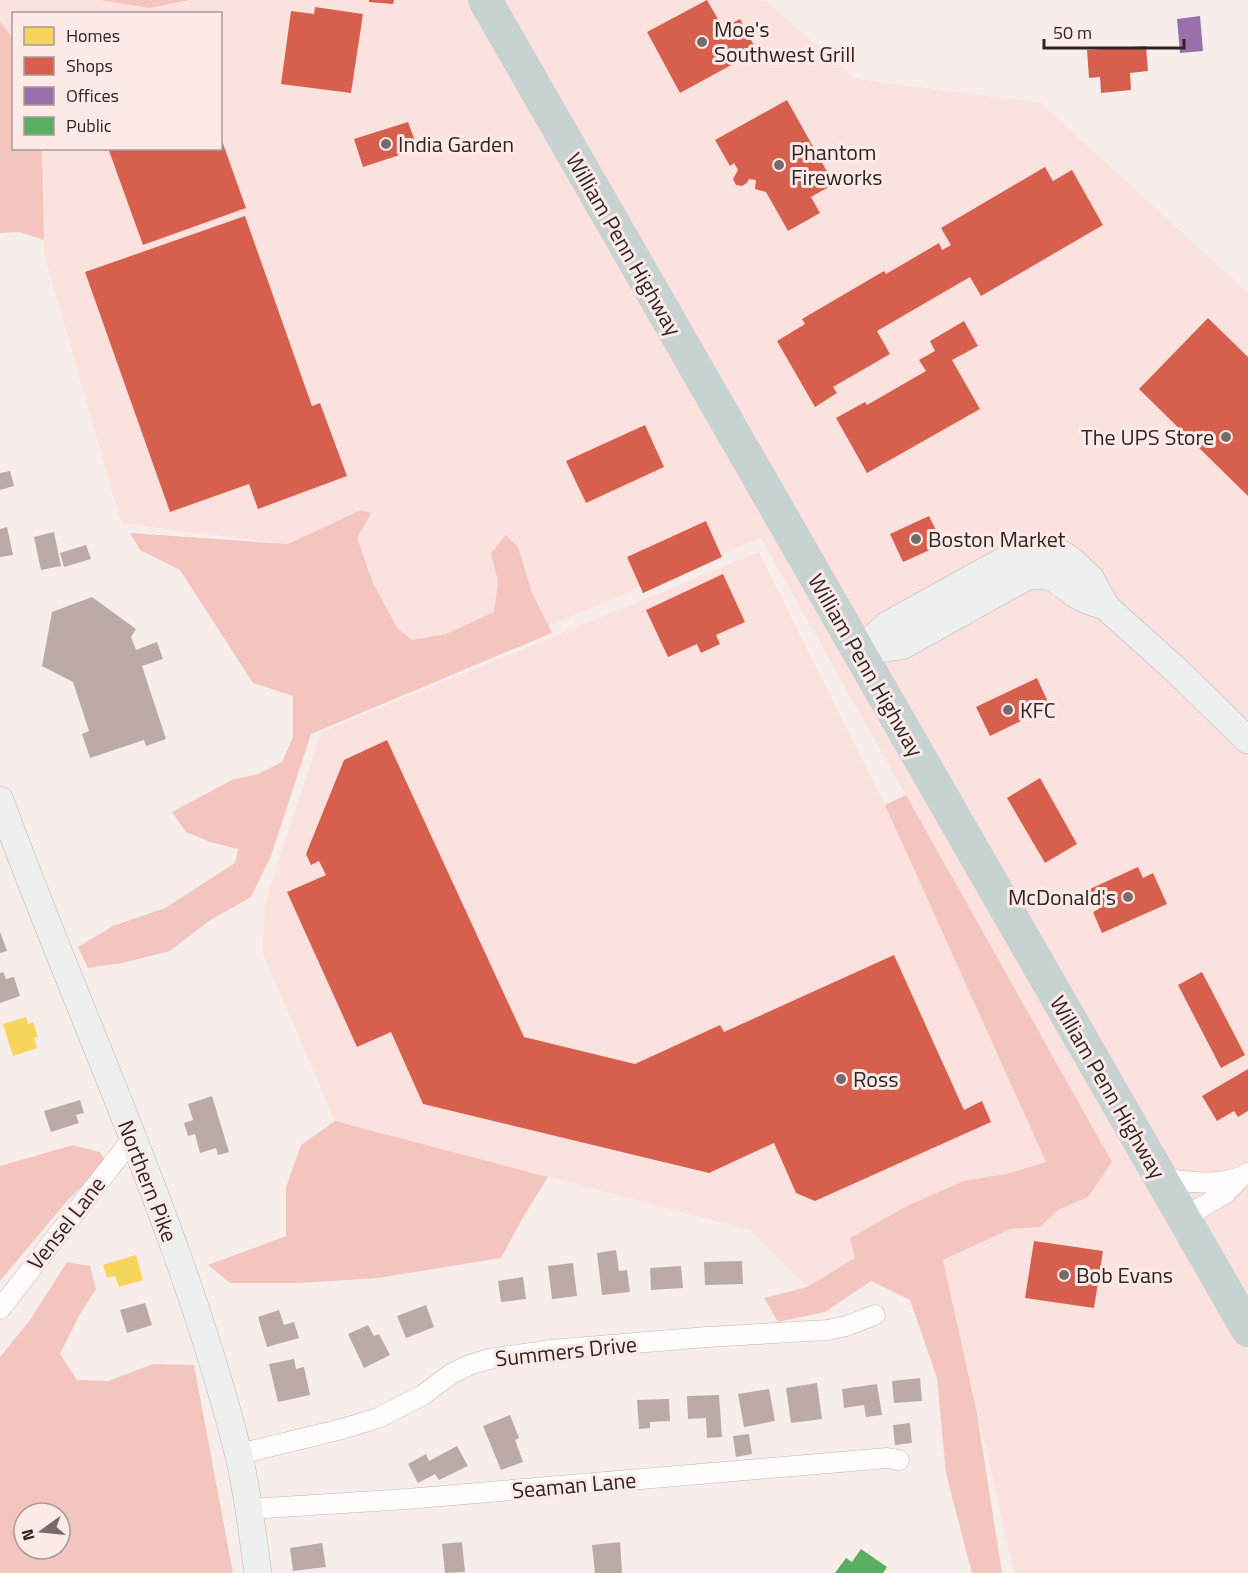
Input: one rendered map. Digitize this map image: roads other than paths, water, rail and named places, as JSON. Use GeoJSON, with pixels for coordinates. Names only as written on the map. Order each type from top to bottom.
{"type":"FeatureCollection","features":[{"type":"Feature","properties":{"kind":"highway","name":"William Penn Highway"},"geometry":{"type":"LineString","coordinates":[[485,0],[1248,1330]]}},
{"type":"Feature","properties":{"kind":"street"},"geometry":{"type":"LineString","coordinates":[[859,652],[902,646],[1024,578],[1043,574],[1066,586],[1077,595],[1106,607],[1175,669],[1248,740]]}},
{"type":"Feature","properties":{"kind":"street","name":"Northern Pike"},"geometry":{"type":"LineString","coordinates":[[0,800],[29,879],[160,1207],[212,1363],[238,1454],[258,1573]]}},
{"type":"Feature","properties":{"kind":"street","name":"Vensel Lane"},"geometry":{"type":"LineString","coordinates":[[0,1309],[133,1138]]}},
{"type":"Feature","properties":{"kind":"street"},"geometry":{"type":"LineString","coordinates":[[1161,1178],[1200,1183],[1244,1175]]}},
{"type":"Feature","properties":{"kind":"street"},"geometry":{"type":"LineString","coordinates":[[1184,1218],[1226,1193],[1244,1175]]}},
{"type":"Feature","properties":{"kind":"street","name":"Summers Drive"},"geometry":{"type":"LineString","coordinates":[[238,1454],[378,1418],[423,1395],[452,1374],[469,1365],[489,1359],[573,1348],[828,1330],[875,1315]]}},
{"type":"Feature","properties":{"kind":"street","name":"Seaman Lane"},"geometry":{"type":"LineString","coordinates":[[249,1509],[418,1498],[887,1458],[899,1460]]}},
{"type":"Feature","properties":{"kind":"place","name":"Moe's Southwest Grill"},"geometry":{"type":"Point","coordinates":[702,42]}},
{"type":"Feature","properties":{"kind":"place","name":"India Garden"},"geometry":{"type":"Point","coordinates":[386,144]}},
{"type":"Feature","properties":{"kind":"place","name":"Phantom Fireworks"},"geometry":{"type":"Point","coordinates":[779,165]}},
{"type":"Feature","properties":{"kind":"place","name":"The UPS Store"},"geometry":{"type":"Point","coordinates":[1226,437]}},
{"type":"Feature","properties":{"kind":"place","name":"Boston Market"},"geometry":{"type":"Point","coordinates":[916,539]}},
{"type":"Feature","properties":{"kind":"place","name":"KFC"},"geometry":{"type":"Point","coordinates":[1008,710]}},
{"type":"Feature","properties":{"kind":"place","name":"McDonald's"},"geometry":{"type":"Point","coordinates":[1128,897]}},
{"type":"Feature","properties":{"kind":"place","name":"Ross"},"geometry":{"type":"Point","coordinates":[841,1079]}},
{"type":"Feature","properties":{"kind":"place","name":"Bob Evans"},"geometry":{"type":"Point","coordinates":[1064,1275]}}]}
